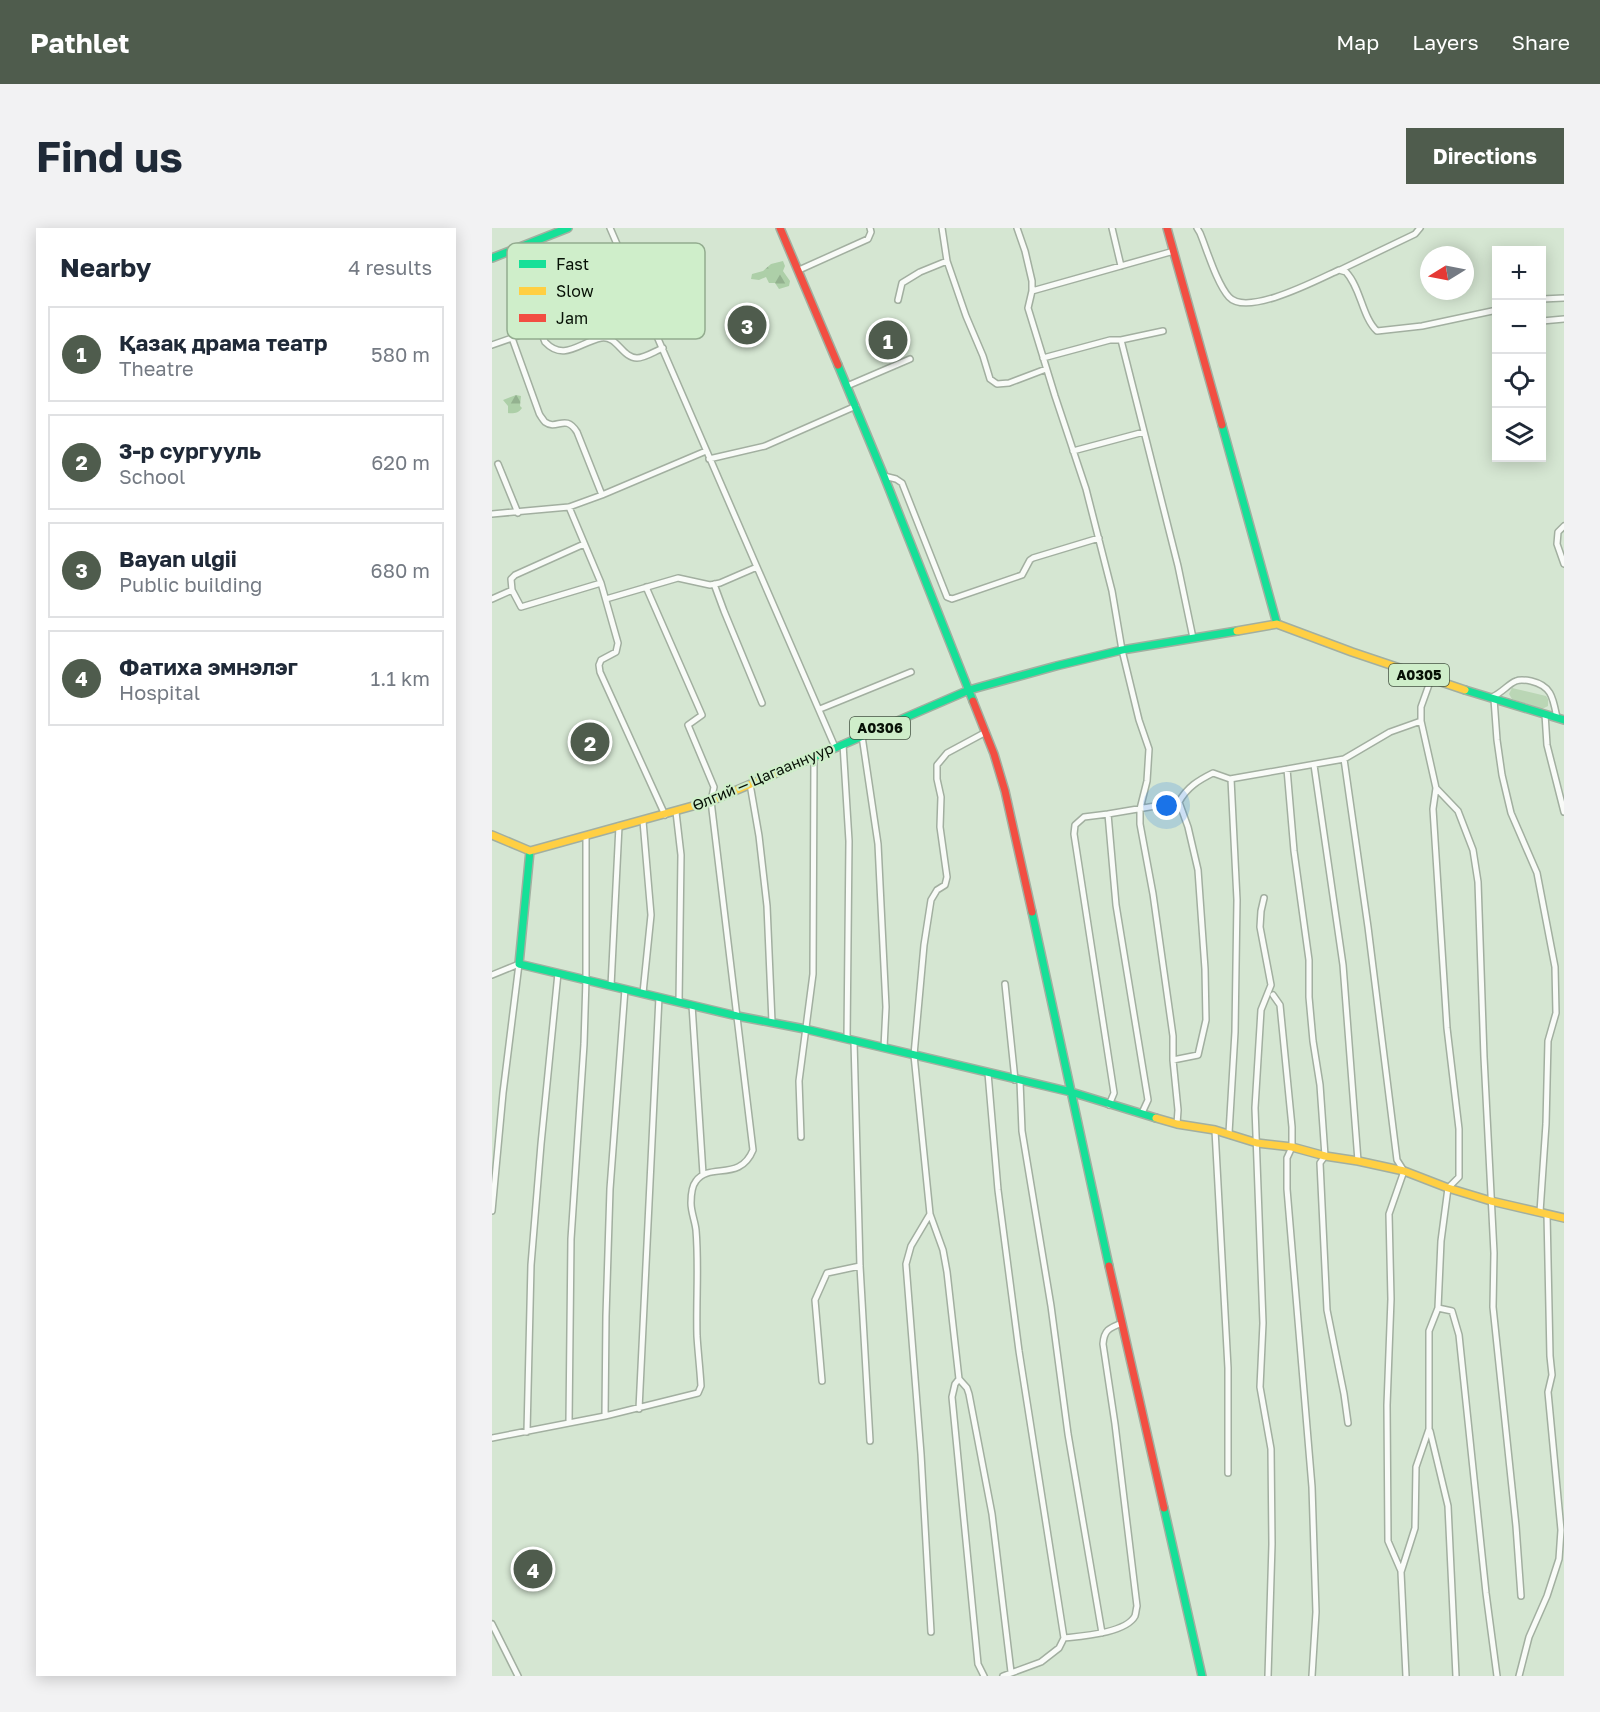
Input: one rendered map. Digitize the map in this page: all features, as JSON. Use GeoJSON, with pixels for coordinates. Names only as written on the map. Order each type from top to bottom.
{"type":"FeatureCollection","features":[{"type":"Feature","properties":{"kind":"main road"},"geometry":{"type":"LineString","coordinates":[[530,243],[568,228]]}},
{"type":"Feature","properties":{"kind":"main road"},"geometry":{"type":"LineString","coordinates":[[780,228],[884,476],[986,732],[1005,791],[1202,1676]]}},
{"type":"Feature","properties":{"kind":"main road"},"geometry":{"type":"LineString","coordinates":[[1167,228],[1277,624]]}},
{"type":"Feature","properties":{"kind":"main road"},"geometry":{"type":"LineString","coordinates":[[492,258],[507,252]]}},
{"type":"Feature","properties":{"kind":"main road","name":"Өлгий — Цагааннуур"},"geometry":{"type":"LineString","coordinates":[[530,851],[711,801],[969,690],[1122,650],[1277,624]]}},
{"type":"Feature","properties":{"kind":"main road","name":"A0305"},"geometry":{"type":"LineString","coordinates":[[1277,624],[1431,679],[1560,719]]}},
{"type":"Feature","properties":{"kind":"main road"},"geometry":{"type":"LineString","coordinates":[[492,835],[530,851],[519,964],[1071,1092],[1177,1124],[1229,1133],[1257,1143],[1292,1147],[1325,1156],[1404,1171],[1491,1201],[1564,1218]]}},
{"type":"Feature","properties":{"kind":"street"},"geometry":{"type":"LineString","coordinates":[[610,228],[617,243]]}},
{"type":"Feature","properties":{"kind":"street"},"geometry":{"type":"LineString","coordinates":[[799,270],[868,239],[870,228]]}},
{"type":"Feature","properties":{"kind":"street"},"geometry":{"type":"LineString","coordinates":[[942,228],[947,261],[990,379],[997,384],[1009,383],[1046,369]]}},
{"type":"Feature","properties":{"kind":"street"},"geometry":{"type":"LineString","coordinates":[[1017,228],[1032,281],[1028,308],[1086,489],[1112,591],[1122,650],[1139,720],[1149,749],[1147,781],[1140,809],[1140,824],[1153,894],[1173,1035],[1177,1124]]}},
{"type":"Feature","properties":{"kind":"street"},"geometry":{"type":"LineString","coordinates":[[1112,228],[1121,266]]}},
{"type":"Feature","properties":{"kind":"street"},"geometry":{"type":"LineString","coordinates":[[1197,228],[1223,289],[1234,302],[1243,304],[1283,296],[1415,234],[1420,228]]}},
{"type":"Feature","properties":{"kind":"street"},"geometry":{"type":"LineString","coordinates":[[1032,291],[1174,251]]}},
{"type":"Feature","properties":{"kind":"street"},"geometry":{"type":"LineString","coordinates":[[898,300],[902,283],[912,276],[947,261]]}},
{"type":"Feature","properties":{"kind":"street"},"geometry":{"type":"LineString","coordinates":[[1339,270],[1351,277],[1370,325],[1377,331],[1422,326],[1492,311]]}},
{"type":"Feature","properties":{"kind":"street"},"geometry":{"type":"LineString","coordinates":[[1546,299],[1564,298]]}},
{"type":"Feature","properties":{"kind":"street"},"geometry":{"type":"LineString","coordinates":[[1546,321],[1564,319]]}},
{"type":"Feature","properties":{"kind":"street"},"geometry":{"type":"LineString","coordinates":[[1043,358],[1110,340],[1121,340],[1163,330]]}},
{"type":"Feature","properties":{"kind":"street"},"geometry":{"type":"LineString","coordinates":[[492,345],[509,339]]}},
{"type":"Feature","properties":{"kind":"street"},"geometry":{"type":"LineString","coordinates":[[512,339],[539,413],[545,421],[552,425],[566,422],[572,425],[602,495]]}},
{"type":"Feature","properties":{"kind":"street"},"geometry":{"type":"LineString","coordinates":[[544,339],[557,351],[565,351],[599,339]]}},
{"type":"Feature","properties":{"kind":"street"},"geometry":{"type":"LineString","coordinates":[[611,339],[634,358],[641,358],[663,348]]}},
{"type":"Feature","properties":{"kind":"street"},"geometry":{"type":"LineString","coordinates":[[659,339],[835,747]]}},
{"type":"Feature","properties":{"kind":"street"},"geometry":{"type":"LineString","coordinates":[[1121,340],[1178,566],[1193,638]]}},
{"type":"Feature","properties":{"kind":"street"},"geometry":{"type":"LineString","coordinates":[[847,386],[910,359]]}},
{"type":"Feature","properties":{"kind":"street"},"geometry":{"type":"LineString","coordinates":[[709,459],[765,446],[856,406]]}},
{"type":"Feature","properties":{"kind":"street"},"geometry":{"type":"LineString","coordinates":[[1073,451],[1144,432]]}},
{"type":"Feature","properties":{"kind":"street"},"geometry":{"type":"LineString","coordinates":[[492,514],[568,507],[706,451]]}},
{"type":"Feature","properties":{"kind":"street"},"geometry":{"type":"LineString","coordinates":[[498,464],[518,513]]}},
{"type":"Feature","properties":{"kind":"street"},"geometry":{"type":"LineString","coordinates":[[884,476],[902,483],[947,597],[952,599],[1022,575],[1033,558],[1099,538]]}},
{"type":"Feature","properties":{"kind":"street"},"geometry":{"type":"LineString","coordinates":[[568,507],[601,584],[618,643],[616,652],[598,665],[600,672],[665,815]]}},
{"type":"Feature","properties":{"kind":"street"},"geometry":{"type":"LineString","coordinates":[[1564,526],[1558,532],[1557,544],[1564,564]]}},
{"type":"Feature","properties":{"kind":"street"},"geometry":{"type":"LineString","coordinates":[[584,544],[515,575],[511,579],[512,590],[521,607],[601,584]]}},
{"type":"Feature","properties":{"kind":"street"},"geometry":{"type":"LineString","coordinates":[[606,599],[678,578],[700,584],[714,584],[757,567]]}},
{"type":"Feature","properties":{"kind":"street"},"geometry":{"type":"LineString","coordinates":[[714,584],[762,703]]}},
{"type":"Feature","properties":{"kind":"street"},"geometry":{"type":"LineString","coordinates":[[492,1438],[639,1409],[698,1393],[701,1386],[696,1228],[691,1203],[695,1182],[703,1174],[740,1167],[749,1160],[753,1150],[711,801],[714,787],[688,725],[702,715],[646,587]]}},
{"type":"Feature","properties":{"kind":"street"},"geometry":{"type":"LineString","coordinates":[[492,599],[512,590]]}},
{"type":"Feature","properties":{"kind":"street"},"geometry":{"type":"LineString","coordinates":[[820,710],[912,672]]}},
{"type":"Feature","properties":{"kind":"street"},"geometry":{"type":"LineString","coordinates":[[1431,679],[1421,707],[1421,720],[1436,788],[1433,809],[1448,1028],[1459,1129],[1458,1177],[1448,1188],[1441,1241],[1438,1308],[1429,1331],[1430,1429],[1448,1506],[1456,1676]]}},
{"type":"Feature","properties":{"kind":"street"},"geometry":{"type":"LineString","coordinates":[[1519,1676],[1529,1637],[1547,1596],[1559,1559],[1561,1530],[1548,1392],[1552,1375],[1544,1213],[1548,1041],[1556,1013],[1555,966],[1537,873],[1511,813],[1504,785],[1492,698],[1516,681],[1527,680],[1537,683],[1548,689],[1560,719]]}},
{"type":"Feature","properties":{"kind":"street"},"geometry":{"type":"LineString","coordinates":[[1545,714],[1547,745],[1564,812]]}},
{"type":"Feature","properties":{"kind":"street"},"geometry":{"type":"LineString","coordinates":[[1173,1060],[1198,1054],[1206,1020],[1198,870],[1188,827],[1179,802],[1183,794],[1197,781],[1213,773],[1231,779],[1344,759],[1390,732],[1421,720]]}},
{"type":"Feature","properties":{"kind":"street"},"geometry":{"type":"LineString","coordinates":[[986,732],[947,753],[937,765],[941,797],[940,826],[947,877],[945,885],[937,890],[931,900],[924,945],[914,1055],[930,1214],[943,1251],[959,1379],[969,1394],[992,1514],[1011,1672]]}},
{"type":"Feature","properties":{"kind":"street"},"geometry":{"type":"LineString","coordinates":[[862,736],[878,844],[886,1007],[884,1048]]}},
{"type":"Feature","properties":{"kind":"street"},"geometry":{"type":"LineString","coordinates":[[843,743],[849,841],[850,1040],[870,1441]]}},
{"type":"Feature","properties":{"kind":"street"},"geometry":{"type":"LineString","coordinates":[[801,1137],[799,1081],[813,974],[814,755]]}},
{"type":"Feature","properties":{"kind":"street"},"geometry":{"type":"LineString","coordinates":[[1344,759],[1368,927],[1396,1160],[1404,1171],[1389,1214],[1391,1299],[1387,1404],[1389,1541],[1401,1572],[1406,1676]]}},
{"type":"Feature","properties":{"kind":"street"},"geometry":{"type":"LineString","coordinates":[[1314,765],[1343,965],[1358,1161]]}},
{"type":"Feature","properties":{"kind":"street"},"geometry":{"type":"LineString","coordinates":[[1287,769],[1294,851],[1309,960],[1308,997],[1312,1041],[1320,1085],[1325,1156],[1320,1163],[1328,1310],[1348,1423]]}},
{"type":"Feature","properties":{"kind":"street"},"geometry":{"type":"LineString","coordinates":[[1229,1133],[1235,1032],[1237,900],[1231,779]]}},
{"type":"Feature","properties":{"kind":"street"},"geometry":{"type":"LineString","coordinates":[[750,784],[767,906],[772,1022]]}},
{"type":"Feature","properties":{"kind":"street"},"geometry":{"type":"LineString","coordinates":[[1436,788],[1458,811],[1473,850],[1478,882],[1483,1046],[1494,1253],[1493,1307],[1521,1596]]}},
{"type":"Feature","properties":{"kind":"street"},"geometry":{"type":"LineString","coordinates":[[1109,1105],[1114,1093],[1074,834],[1075,825],[1084,817],[1179,802]]}},
{"type":"Feature","properties":{"kind":"street"},"geometry":{"type":"LineString","coordinates":[[676,812],[681,855],[679,1002]]}},
{"type":"Feature","properties":{"kind":"street"},"geometry":{"type":"LineString","coordinates":[[1108,814],[1116,905],[1148,1100],[1142,1113]]}},
{"type":"Feature","properties":{"kind":"street"},"geometry":{"type":"LineString","coordinates":[[643,821],[651,915],[643,993]]}},
{"type":"Feature","properties":{"kind":"street"},"geometry":{"type":"LineString","coordinates":[[611,986],[619,826]]}},
{"type":"Feature","properties":{"kind":"street"},"geometry":{"type":"LineString","coordinates":[[568,1423],[571,1239],[586,979],[586,836]]}},
{"type":"Feature","properties":{"kind":"street"},"geometry":{"type":"LineString","coordinates":[[1264,898],[1260,927],[1271,985],[1261,1010],[1255,1090],[1263,1323],[1260,1387],[1271,1449],[1272,1544],[1269,1676]]}},
{"type":"Feature","properties":{"kind":"street"},"geometry":{"type":"LineString","coordinates":[[492,975],[519,964],[492,1211]]}},
{"type":"Feature","properties":{"kind":"street"},"geometry":{"type":"LineString","coordinates":[[527,1432],[531,1265],[558,974]]}},
{"type":"Feature","properties":{"kind":"street"},"geometry":{"type":"LineString","coordinates":[[1005,984],[1022,1131],[1051,1306],[1068,1434],[1102,1633]]}},
{"type":"Feature","properties":{"kind":"street"},"geometry":{"type":"LineString","coordinates":[[605,1416],[610,1189],[625,988]]}},
{"type":"Feature","properties":{"kind":"street"},"geometry":{"type":"LineString","coordinates":[[1273,995],[1280,1005],[1292,1127],[1292,1147],[1287,1158],[1287,1189],[1312,1487],[1316,1612],[1312,1676]]}},
{"type":"Feature","properties":{"kind":"street"},"geometry":{"type":"LineString","coordinates":[[639,1409],[659,997]]}},
{"type":"Feature","properties":{"kind":"street"},"geometry":{"type":"LineString","coordinates":[[692,1005],[703,1174]]}},
{"type":"Feature","properties":{"kind":"street"},"geometry":{"type":"LineString","coordinates":[[988,1073],[998,1191],[1018,1351],[1064,1638],[1059,1648],[1041,1662],[1003,1676]]}},
{"type":"Feature","properties":{"kind":"street"},"geometry":{"type":"LineString","coordinates":[[1215,1130],[1228,1368],[1228,1473]]}},
{"type":"Feature","properties":{"kind":"street"},"geometry":{"type":"LineString","coordinates":[[930,1214],[911,1246],[906,1264],[920,1442],[931,1632]]}},
{"type":"Feature","properties":{"kind":"street"},"geometry":{"type":"LineString","coordinates":[[822,1381],[815,1300],[827,1273],[860,1266]]}},
{"type":"Feature","properties":{"kind":"street"},"geometry":{"type":"LineString","coordinates":[[1438,1308],[1452,1311],[1459,1335],[1497,1676]]}},
{"type":"Feature","properties":{"kind":"street"},"geometry":{"type":"LineString","coordinates":[[1064,1638],[1102,1633],[1126,1624],[1134,1617],[1137,1606],[1103,1344],[1103,1336],[1107,1330],[1122,1323]]}},
{"type":"Feature","properties":{"kind":"street"},"geometry":{"type":"LineString","coordinates":[[959,1379],[955,1384],[952,1397],[978,1664],[984,1676]]}},
{"type":"Feature","properties":{"kind":"street"},"geometry":{"type":"LineString","coordinates":[[1401,1572],[1415,1528],[1416,1467],[1430,1429]]}},
{"type":"Feature","properties":{"kind":"street"},"geometry":{"type":"LineString","coordinates":[[492,1624],[518,1676]]}},
{"type":"Feature","properties":{"kind":"green space"},"geometry":{"type":"Polygon","coordinates":[[[783,261],[785,266],[783,271],[790,281],[789,286],[779,289],[775,283],[769,283],[766,277],[759,280],[751,279],[752,274],[763,271],[771,264],[783,261]]]}},
{"type":"Feature","properties":{"kind":"green space"},"geometry":{"type":"Polygon","coordinates":[[[516,395],[521,396],[520,406],[522,408],[516,413],[508,413],[508,406],[503,400],[516,395]]]}},
{"type":"Feature","properties":{"kind":"green space"},"geometry":{"type":"Polygon","coordinates":[[[1512,688],[1546,696],[1548,706],[1542,709],[1512,699],[1509,694],[1512,688]]]}},
{"type":"Feature","properties":{"kind":"traffic: fast"},"geometry":{"type":"LineString","coordinates":[[530,243],[568,228]]}},
{"type":"Feature","properties":{"kind":"traffic: fast"},"geometry":{"type":"LineString","coordinates":[[492,258],[507,252]]}},
{"type":"Feature","properties":{"kind":"traffic: fast"},"geometry":{"type":"LineString","coordinates":[[838,365],[973,701]]}},
{"type":"Feature","properties":{"kind":"traffic: fast"},"geometry":{"type":"LineString","coordinates":[[1222,425],[1277,624]]}},
{"type":"Feature","properties":{"kind":"traffic: fast"},"geometry":{"type":"LineString","coordinates":[[798,764],[969,690],[1122,650],[1237,631]]}},
{"type":"Feature","properties":{"kind":"traffic: fast"},"geometry":{"type":"LineString","coordinates":[[1465,690],[1564,720]]}},
{"type":"Feature","properties":{"kind":"traffic: fast"},"geometry":{"type":"LineString","coordinates":[[530,851],[519,964],[1071,1092],[1156,1118]]}},
{"type":"Feature","properties":{"kind":"traffic: fast"},"geometry":{"type":"LineString","coordinates":[[1032,912],[1109,1266]]}},
{"type":"Feature","properties":{"kind":"traffic: fast"},"geometry":{"type":"LineString","coordinates":[[1164,1508],[1202,1676]]}},
{"type":"Feature","properties":{"kind":"traffic: slow"},"geometry":{"type":"LineString","coordinates":[[1237,631],[1277,624],[1465,690]]}},
{"type":"Feature","properties":{"kind":"traffic: slow"},"geometry":{"type":"LineString","coordinates":[[492,835],[530,851],[711,801],[798,764]]}},
{"type":"Feature","properties":{"kind":"traffic: slow"},"geometry":{"type":"LineString","coordinates":[[1156,1118],[1215,1130],[1257,1143],[1292,1147],[1325,1156],[1404,1171],[1491,1201],[1564,1218]]}},
{"type":"Feature","properties":{"kind":"traffic: jam"},"geometry":{"type":"LineString","coordinates":[[780,228],[838,365]]}},
{"type":"Feature","properties":{"kind":"traffic: jam"},"geometry":{"type":"LineString","coordinates":[[1167,228],[1222,425]]}},
{"type":"Feature","properties":{"kind":"traffic: jam"},"geometry":{"type":"LineString","coordinates":[[973,701],[994,754],[1005,791],[1032,912]]}},
{"type":"Feature","properties":{"kind":"traffic: jam"},"geometry":{"type":"LineString","coordinates":[[1109,1266],[1164,1508]]}},
{"type":"Feature","properties":{"kind":"place","name":"Bayan ulgii"},"geometry":{"type":"Point","coordinates":[747,325]}},
{"type":"Feature","properties":{"kind":"place","name":"Қазақ драма театр"},"geometry":{"type":"Point","coordinates":[888,340]}},
{"type":"Feature","properties":{"kind":"place","name":"3-р сургууль"},"geometry":{"type":"Point","coordinates":[590,742]}},
{"type":"Feature","properties":{"kind":"place","name":"Фатиха эмнэлэг"},"geometry":{"type":"Point","coordinates":[533,1569]}}]}
